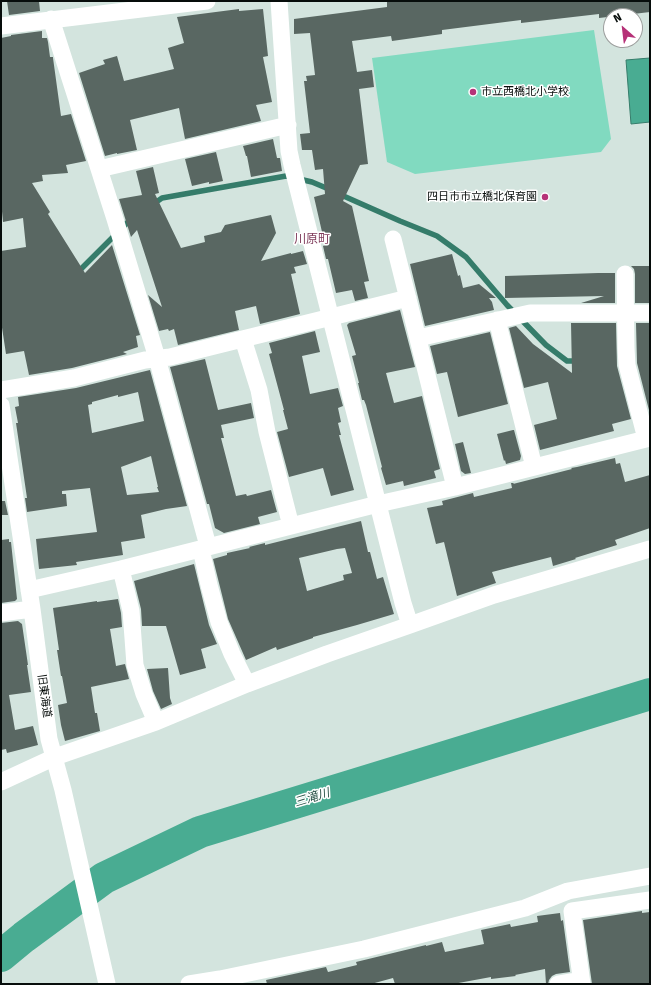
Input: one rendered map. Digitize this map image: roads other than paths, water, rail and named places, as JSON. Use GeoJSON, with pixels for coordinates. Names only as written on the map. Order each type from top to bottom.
{"type":"FeatureCollection","features":[{"type":"Feature","properties":{"kind":"street"},"geometry":{"type":"LineString","coordinates":[[1,26],[207,1]]}},
{"type":"Feature","properties":{"kind":"street"},"geometry":{"type":"LineString","coordinates":[[279,1],[289,151],[403,603],[410,625]]}},
{"type":"Feature","properties":{"kind":"street"},"geometry":{"type":"LineString","coordinates":[[51,19],[157,358],[204,547],[209,585],[219,622],[229,648],[246,684]]}},
{"type":"Feature","properties":{"kind":"street"},"geometry":{"type":"LineString","coordinates":[[99,169],[288,125]]}},
{"type":"Feature","properties":{"kind":"street"},"geometry":{"type":"LineString","coordinates":[[393,239],[455,487]]}},
{"type":"Feature","properties":{"kind":"street"},"geometry":{"type":"LineString","coordinates":[[29,590],[378,504],[455,487],[648,438],[627,365],[625,274]]}},
{"type":"Feature","properties":{"kind":"street"},"geometry":{"type":"LineString","coordinates":[[1,390],[74,378],[145,360],[170,357],[408,298]]}},
{"type":"Feature","properties":{"kind":"street"},"geometry":{"type":"LineString","coordinates":[[418,338],[530,313],[650,313]]}},
{"type":"Feature","properties":{"kind":"street"},"geometry":{"type":"LineString","coordinates":[[501,319],[534,467]]}},
{"type":"Feature","properties":{"kind":"street"},"geometry":{"type":"LineString","coordinates":[[243,339],[259,390],[267,432],[291,526]]}},
{"type":"Feature","properties":{"kind":"street","name":"旧東海道"},"geometry":{"type":"LineString","coordinates":[[1,405],[50,739],[107,984]]}},
{"type":"Feature","properties":{"kind":"street"},"geometry":{"type":"LineString","coordinates":[[1,782],[55,757],[156,722],[246,684],[327,654],[494,595],[650,549]]}},
{"type":"Feature","properties":{"kind":"street"},"geometry":{"type":"LineString","coordinates":[[121,568],[131,611],[135,665],[144,694],[156,722]]}},
{"type":"Feature","properties":{"kind":"street"},"geometry":{"type":"LineString","coordinates":[[1,613],[32,609]]}},
{"type":"Feature","properties":{"kind":"street"},"geometry":{"type":"LineString","coordinates":[[189,984],[364,950],[525,908],[568,891],[650,876]]}},
{"type":"Feature","properties":{"kind":"street"},"geometry":{"type":"LineString","coordinates":[[558,984],[581,982],[572,912],[650,900]]}},
{"type":"Feature","properties":{"kind":"waterway"},"geometry":{"type":"LineString","coordinates":[[152,205],[162,198],[286,176],[312,182],[331,190]]}},
{"type":"Feature","properties":{"kind":"waterway"},"geometry":{"type":"LineString","coordinates":[[339,194],[437,236],[466,257],[507,305],[546,345],[567,361],[578,361]]}},
{"type":"Feature","properties":{"kind":"waterway"},"geometry":{"type":"LineString","coordinates":[[77,273],[132,218]]}},
{"type":"Feature","properties":{"kind":"waterway","name":"三滝川"},"geometry":{"type":"LineString","coordinates":[[1,956],[24,937],[104,878],[200,832],[650,694]]}},
{"type":"Feature","properties":{"kind":"place","name":"市立西橋北小学校"},"geometry":{"type":"Point","coordinates":[473,92]}},
{"type":"Feature","properties":{"kind":"place","name":"四日市市立橋北保育園"},"geometry":{"type":"Point","coordinates":[545,197]}},
{"type":"Feature","properties":{"kind":"district","name":"川原町"},"geometry":{"type":"Point","coordinates":[312,240]}}]}
